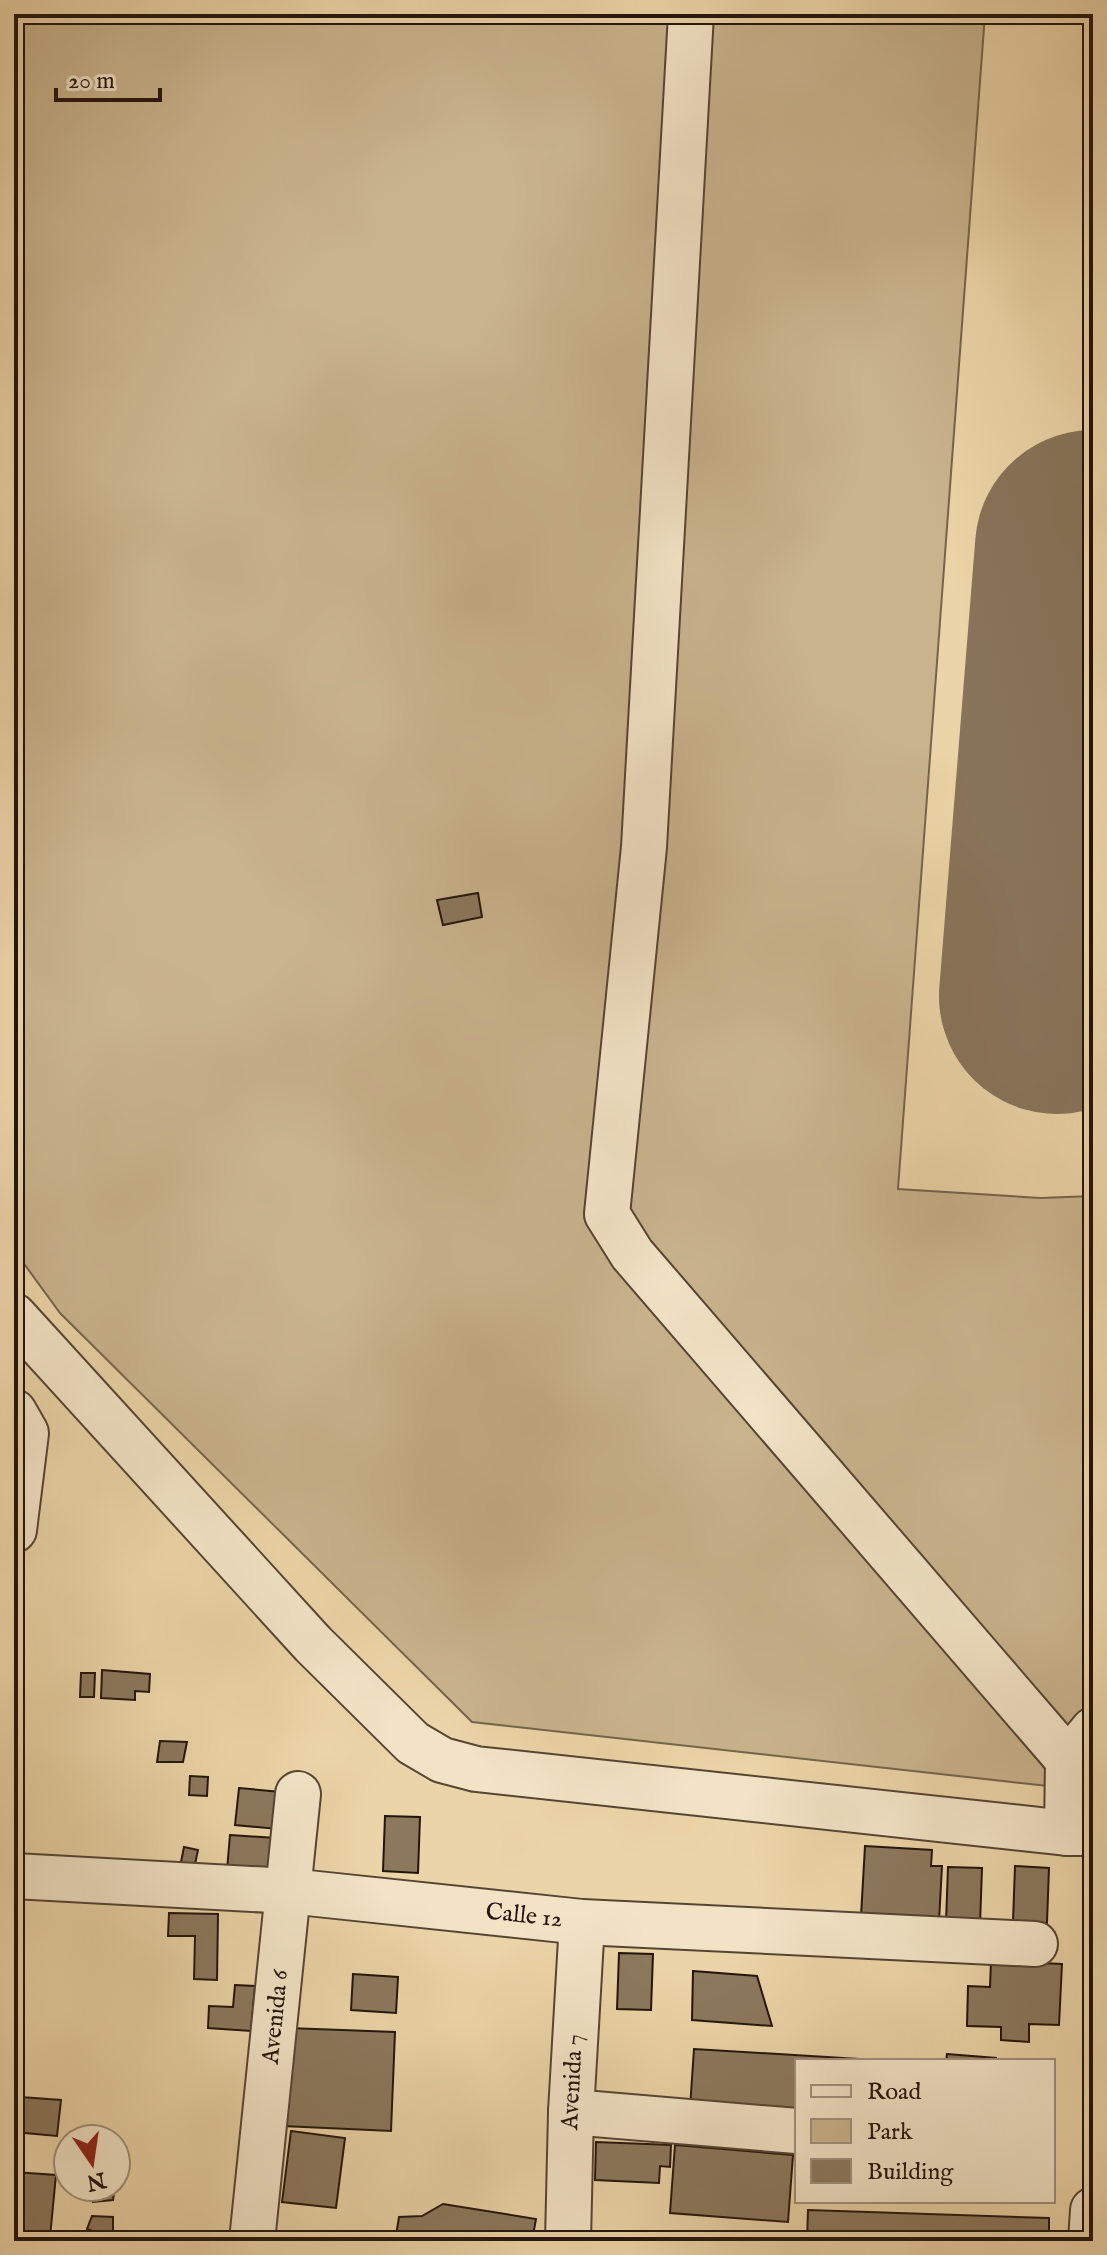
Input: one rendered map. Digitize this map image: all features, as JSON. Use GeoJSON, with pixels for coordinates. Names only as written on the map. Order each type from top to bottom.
{"type":"FeatureCollection","features":[{"type":"Feature","properties":{"kind":"street"},"geometry":{"type":"LineString","coordinates":[[14,1316],[313,1644],[413,1743],[442,1760],[476,1769],[1080,1833],[1080,1745],[632,1254],[607,1214],[644,847],[691,14]]}},
{"type":"Feature","properties":{"kind":"street"},"geometry":{"type":"LineString","coordinates":[[14,1412],[26,1433],[14,1530]]}},
{"type":"Feature","properties":{"kind":"street","name":"Avenida 6"},"geometry":{"type":"LineString","coordinates":[[252,2241],[298,1794]]}},
{"type":"Feature","properties":{"kind":"street","name":"Calle 12"},"geometry":{"type":"LineString","coordinates":[[14,1876],[289,1891],[582,1922],[1035,1944]]}},
{"type":"Feature","properties":{"kind":"street","name":"Avenida 7"},"geometry":{"type":"LineString","coordinates":[[568,2241],[571,2112],[582,1922]]}},
{"type":"Feature","properties":{"kind":"street"},"geometry":{"type":"LineString","coordinates":[[571,2112],[795,2131]]}},
{"type":"Feature","properties":{"kind":"street"},"geometry":{"type":"LineString","coordinates":[[1091,2241],[1093,2210]]}},
{"type":"Feature","properties":{"kind":"green space"},"geometry":{"type":"Polygon","coordinates":[[[14,14],[985,14],[898,1189],[1040,1198],[1093,1196],[1093,1791],[472,1722],[60,1313],[14,1250],[14,14]]]}},
{"type":"Feature","properties":{"kind":"building"},"geometry":{"type":"Polygon","coordinates":[[[478,893],[482,917],[443,925],[437,900],[478,893]]]}},
{"type":"Feature","properties":{"kind":"building"},"geometry":{"type":"Polygon","coordinates":[[[102,1670],[150,1674],[149,1692],[135,1691],[135,1700],[101,1698],[102,1670]]]}},
{"type":"Feature","properties":{"kind":"building"},"geometry":{"type":"Polygon","coordinates":[[[81,1673],[95,1673],[94,1697],[80,1697],[81,1673]]]}},
{"type":"Feature","properties":{"kind":"building"},"geometry":{"type":"Polygon","coordinates":[[[160,1741],[187,1742],[183,1762],[157,1762],[160,1741]]]}},
{"type":"Feature","properties":{"kind":"building"},"geometry":{"type":"Polygon","coordinates":[[[190,1776],[208,1777],[207,1796],[189,1795],[190,1776]]]}},
{"type":"Feature","properties":{"kind":"building"},"geometry":{"type":"Polygon","coordinates":[[[239,1788],[281,1792],[278,1829],[235,1825],[239,1788]]]}},
{"type":"Feature","properties":{"kind":"building"},"geometry":{"type":"Polygon","coordinates":[[[385,1816],[420,1817],[418,1873],[383,1871],[385,1816]]]}},
{"type":"Feature","properties":{"kind":"building"},"geometry":{"type":"Polygon","coordinates":[[[230,1835],[275,1838],[272,1873],[227,1870],[230,1835]]]}},
{"type":"Feature","properties":{"kind":"building"},"geometry":{"type":"Polygon","coordinates":[[[865,1846],[932,1850],[931,1866],[942,1866],[939,1921],[861,1916],[865,1846]]]}},
{"type":"Feature","properties":{"kind":"building"},"geometry":{"type":"Polygon","coordinates":[[[184,1847],[198,1850],[194,1869],[180,1867],[184,1847]]]}},
{"type":"Feature","properties":{"kind":"building"},"geometry":{"type":"Polygon","coordinates":[[[1015,1866],[1049,1868],[1047,1923],[1013,1922],[1015,1866]]]}},
{"type":"Feature","properties":{"kind":"building"},"geometry":{"type":"Polygon","coordinates":[[[948,1867],[982,1868],[980,1924],[946,1923],[948,1867]]]}},
{"type":"Feature","properties":{"kind":"building"},"geometry":{"type":"Polygon","coordinates":[[[169,1913],[218,1914],[217,1980],[194,1979],[195,1936],[168,1936],[169,1913]]]}},
{"type":"Feature","properties":{"kind":"building"},"geometry":{"type":"Polygon","coordinates":[[[619,1953],[653,1954],[651,2010],[617,2009],[619,1953]]]}},
{"type":"Feature","properties":{"kind":"building"},"geometry":{"type":"Polygon","coordinates":[[[991,1961],[1062,1964],[1059,2025],[1029,2024],[1029,2042],[1001,2040],[1001,2027],[967,2026],[968,1986],[990,1987],[991,1961]]]}},
{"type":"Feature","properties":{"kind":"building"},"geometry":{"type":"Polygon","coordinates":[[[693,1971],[757,1976],[772,2026],[692,2020],[693,1971]]]}},
{"type":"Feature","properties":{"kind":"building"},"geometry":{"type":"Polygon","coordinates":[[[353,1974],[398,1977],[396,2013],[351,2010],[353,1974]]]}},
{"type":"Feature","properties":{"kind":"building"},"geometry":{"type":"Polygon","coordinates":[[[235,1985],[255,1986],[251,2031],[208,2028],[209,2006],[233,2007],[235,1985]]]}},
{"type":"Feature","properties":{"kind":"building"},"geometry":{"type":"Polygon","coordinates":[[[288,2028],[395,2032],[391,2131],[283,2126],[288,2028]]]}},
{"type":"Feature","properties":{"kind":"building"},"geometry":{"type":"Polygon","coordinates":[[[694,2049],[859,2059],[795,2059],[795,2115],[690,2108],[694,2049]]]}},
{"type":"Feature","properties":{"kind":"building"},"geometry":{"type":"Polygon","coordinates":[[[947,2054],[996,2058],[996,2059],[946,2059],[947,2054]]]}},
{"type":"Feature","properties":{"kind":"building"},"geometry":{"type":"Polygon","coordinates":[[[20,2097],[61,2100],[58,2123],[52,2123],[52,2136],[14,2132],[14,2113],[18,2113],[20,2097]]]}},
{"type":"Feature","properties":{"kind":"building"},"geometry":{"type":"Polygon","coordinates":[[[291,2131],[345,2138],[336,2208],[282,2202],[291,2131]]]}},
{"type":"Feature","properties":{"kind":"building"},"geometry":{"type":"Polygon","coordinates":[[[596,2142],[671,2145],[670,2167],[660,2166],[659,2183],[595,2180],[596,2142]]]}},
{"type":"Feature","properties":{"kind":"building"},"geometry":{"type":"Polygon","coordinates":[[[675,2145],[793,2155],[788,2222],[670,2213],[675,2145]]]}},
{"type":"Feature","properties":{"kind":"building"},"geometry":{"type":"Polygon","coordinates":[[[14,2172],[52,2175],[50,2237],[39,2241],[14,2241],[14,2172]]]}},
{"type":"Feature","properties":{"kind":"building"},"geometry":{"type":"Polygon","coordinates":[[[443,2204],[536,2219],[532,2241],[395,2241],[399,2217],[422,2216],[443,2204]]]}},
{"type":"Feature","properties":{"kind":"building"},"geometry":{"type":"Polygon","coordinates":[[[808,2210],[1049,2218],[1049,2241],[807,2241],[808,2210]]]}},
{"type":"Feature","properties":{"kind":"building"},"geometry":{"type":"Polygon","coordinates":[[[92,2216],[113,2217],[113,2238],[87,2229],[92,2216]]]}},
{"type":"Feature","properties":{"kind":"building"},"geometry":{"type":"Polygon","coordinates":[[[716,2231],[757,2234],[757,2241],[716,2241],[716,2231]]]}},
{"type":"Feature","properties":{"kind":"runway"},"geometry":{"type":"LineString","coordinates":[[1057,996],[1093,548]]}}]}
